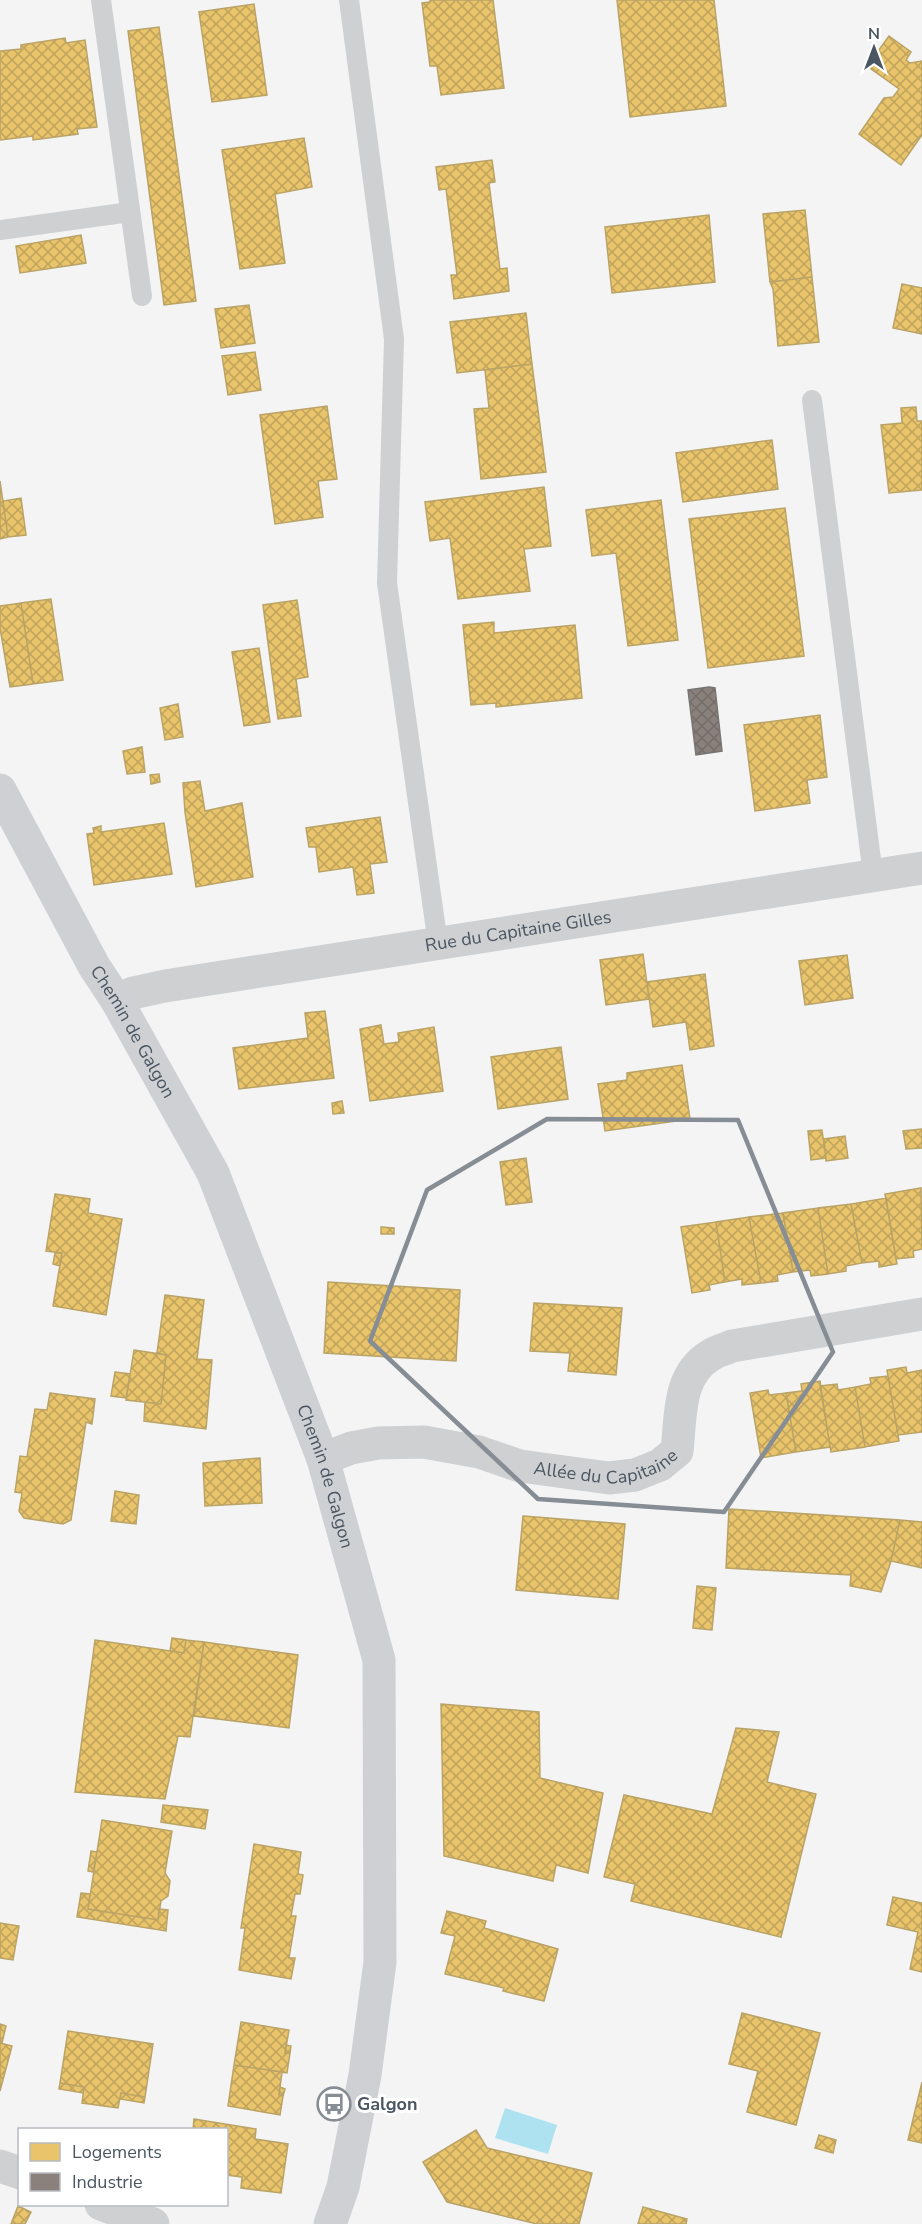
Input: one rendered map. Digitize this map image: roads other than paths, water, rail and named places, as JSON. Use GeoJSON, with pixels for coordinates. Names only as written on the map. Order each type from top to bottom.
{"type":"FeatureCollection","features":[{"type":"Feature","properties":{"kind":"main road","name":"Chemin de Galgon"},"geometry":{"type":"LineString","coordinates":[[0,790],[94,966],[117,1001],[213,1173],[323,1459],[379,1659],[380,1962],[363,2086],[343,2187],[330,2224]]}},
{"type":"Feature","properties":{"kind":"street","name":"Rue du Capitaine Gilles"},"geometry":{"type":"LineString","coordinates":[[117,1001],[133,993],[165,987],[922,868]]}},
{"type":"Feature","properties":{"kind":"street","name":"Allée du Capitaine"},"geometry":{"type":"LineString","coordinates":[[323,1459],[351,1448],[378,1443],[424,1442],[479,1452],[520,1466],[609,1478],[635,1475],[660,1465],[677,1451],[682,1393],[694,1370],[711,1355],[732,1346],[922,1314]]}},
{"type":"Feature","properties":{"kind":"street"},"geometry":{"type":"LineString","coordinates":[[0,2166],[18,2172]]}},
{"type":"Feature","properties":{"kind":"street"},"geometry":{"type":"LineString","coordinates":[[104,2206],[153,2224]]}},
{"type":"Feature","properties":{"kind":"lane"},"geometry":{"type":"LineString","coordinates":[[101,0],[142,296]]}},
{"type":"Feature","properties":{"kind":"lane"},"geometry":{"type":"LineString","coordinates":[[349,0],[394,339],[387,583],[438,944]]}},
{"type":"Feature","properties":{"kind":"lane"},"geometry":{"type":"LineString","coordinates":[[0,230],[130,212]]}},
{"type":"Feature","properties":{"kind":"lane"},"geometry":{"type":"LineString","coordinates":[[812,400],[873,875]]}},
{"type":"Feature","properties":{"kind":"water"},"geometry":{"type":"Polygon","coordinates":[[[505,2108],[557,2125],[548,2154],[495,2138],[505,2108]]]}},
{"type":"Feature","properties":{"kind":"place","name":"Galgon"},"geometry":{"type":"Point","coordinates":[334,2104]}}]}
